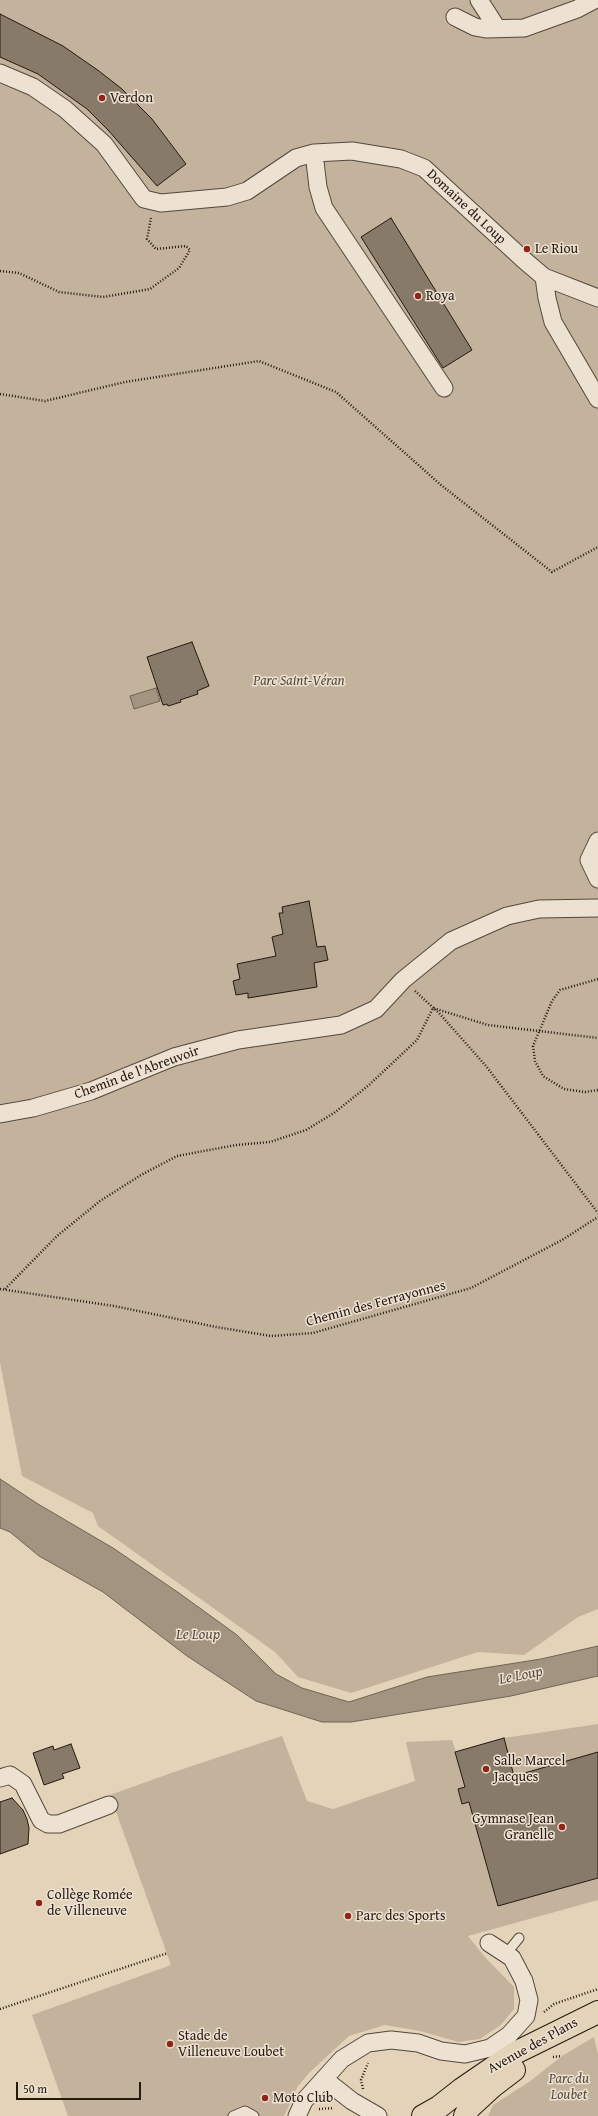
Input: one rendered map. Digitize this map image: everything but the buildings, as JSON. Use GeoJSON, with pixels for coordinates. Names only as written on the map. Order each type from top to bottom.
{"type":"FeatureCollection","features":[{"type":"Feature","properties":{"kind":"main road","name":"Avenue des Plans"},"geometry":{"type":"LineString","coordinates":[[423,2116],[439,2107],[462,2088],[513,2054],[591,2015]]}},
{"type":"Feature","properties":{"kind":"main road","name":"Avenue des Plans"},"geometry":{"type":"LineString","coordinates":[[465,2116],[469,2108],[493,2086],[591,2015]]}},
{"type":"Feature","properties":{"kind":"street"},"geometry":{"type":"LineString","coordinates":[[479,0],[496,28]]}},
{"type":"Feature","properties":{"kind":"street"},"geometry":{"type":"LineString","coordinates":[[455,17],[475,27],[524,28],[577,9],[594,0]]}},
{"type":"Feature","properties":{"kind":"street"},"geometry":{"type":"LineString","coordinates":[[0,73],[33,87],[65,109],[104,144],[144,199],[156,202]]}},
{"type":"Feature","properties":{"kind":"street","name":"Domaine du Loup"},"geometry":{"type":"LineString","coordinates":[[156,202],[207,200],[247,191],[296,158],[314,153],[352,151],[375,153],[401,159],[424,168],[544,277],[598,298]]}},
{"type":"Feature","properties":{"kind":"street"},"geometry":{"type":"LineString","coordinates":[[314,153],[318,188],[324,208],[444,388]]}},
{"type":"Feature","properties":{"kind":"street"},"geometry":{"type":"LineString","coordinates":[[544,277],[553,322],[598,399]]}},
{"type":"Feature","properties":{"kind":"street"},"geometry":{"type":"LineString","coordinates":[[598,841],[589,860],[598,879]]}},
{"type":"Feature","properties":{"kind":"street","name":"Chemin de l'Abreuvoir"},"geometry":{"type":"LineString","coordinates":[[0,1114],[34,1108],[91,1091],[174,1057],[238,1040],[341,1025],[376,1009],[403,980],[451,941],[507,916],[540,909],[598,908]]}},
{"type":"Feature","properties":{"kind":"street"},"geometry":{"type":"LineString","coordinates":[[0,1778],[10,1775],[22,1784],[41,1820],[48,1824],[59,1824],[110,1805]]}},
{"type":"Feature","properties":{"kind":"street"},"geometry":{"type":"LineString","coordinates":[[297,2116],[304,2101],[342,2059],[368,2043],[391,2040],[418,2043],[441,2051],[465,2054],[490,2048],[509,2035],[526,2016],[529,2000],[524,1981],[512,1958],[489,1943]]}},
{"type":"Feature","properties":{"kind":"street"},"geometry":{"type":"LineString","coordinates":[[324,2079],[350,2109],[378,2116]]}},
{"type":"Feature","properties":{"kind":"lane"},"geometry":{"type":"LineString","coordinates":[[506,1954],[519,1938]]}},
{"type":"Feature","properties":{"kind":"lane"},"geometry":{"type":"LineString","coordinates":[[233,2116],[245,2111],[254,2116]]}},
{"type":"Feature","properties":{"kind":"path"},"geometry":{"type":"LineString","coordinates":[[0,271],[19,273],[59,292],[103,297],[150,289],[179,268],[190,250],[186,246],[156,249],[147,239],[148,225],[156,202]]}},
{"type":"Feature","properties":{"kind":"path"},"geometry":{"type":"LineString","coordinates":[[0,394],[45,401],[125,382],[259,360],[336,392],[441,485],[552,572],[598,547]]}},
{"type":"Feature","properties":{"kind":"path"},"geometry":{"type":"LineString","coordinates":[[598,979],[560,990],[552,1001],[538,1031],[533,1046],[535,1061],[544,1076],[564,1089],[585,1092],[598,1090]]}},
{"type":"Feature","properties":{"kind":"path"},"geometry":{"type":"LineString","coordinates":[[403,980],[433,1008],[486,1066],[598,1213]]}},
{"type":"Feature","properties":{"kind":"path"},"geometry":{"type":"LineString","coordinates":[[433,1008],[488,1025],[598,1038]]}},
{"type":"Feature","properties":{"kind":"path"},"geometry":{"type":"LineString","coordinates":[[5,1289],[57,1236],[100,1201],[141,1175],[177,1156],[236,1145],[270,1142],[306,1130],[334,1114],[369,1085],[417,1040],[433,1008]]}},
{"type":"Feature","properties":{"kind":"path","name":"Chemin des Ferrayonnes"},"geometry":{"type":"LineString","coordinates":[[0,1289],[114,1306],[216,1327],[271,1336],[313,1333],[471,1288],[562,1240],[598,1217]]}},
{"type":"Feature","properties":{"kind":"path"},"geometry":{"type":"LineString","coordinates":[[0,2009],[168,1953]]}},
{"type":"Feature","properties":{"kind":"path"},"geometry":{"type":"LineString","coordinates":[[546,2058],[552,2054]]}},
{"type":"Feature","properties":{"kind":"path"},"geometry":{"type":"LineString","coordinates":[[314,2113],[318,2110],[335,2108],[350,2109]]}},
{"type":"Feature","properties":{"kind":"green space","name":"Parc Saint-Véran"},"geometry":{"type":"Polygon","coordinates":[[[0,0],[598,0],[598,1609],[578,1617],[524,1655],[478,1652],[351,1693],[298,1677],[275,1652],[98,1526],[93,1513],[22,1476],[0,1363],[0,0]]]}},
{"type":"Feature","properties":{"kind":"green space","name":"Parc des Sports"},"geometry":{"type":"Polygon","coordinates":[[[598,1724],[598,1900],[468,1936],[484,1956],[514,1987],[514,2009],[501,2025],[480,2039],[458,2042],[420,2031],[385,2025],[349,2036],[309,2073],[298,2086],[284,2116],[68,2116],[32,2015],[171,1965],[110,1795],[282,1736],[307,1801],[333,1809],[415,1781],[406,1742],[452,1740],[456,1752],[504,1738],[598,1724]]]}},
{"type":"Feature","properties":{"kind":"green space","name":"Parc du Loubet"},"geometry":{"type":"Polygon","coordinates":[[[594,2037],[598,2054],[598,2116],[488,2116],[493,2105],[529,2082],[562,2056],[594,2037]]]}},
{"type":"Feature","properties":{"kind":"water"},"geometry":{"type":"Polygon","coordinates":[[[156,688],[160,701],[134,709],[130,696],[156,688]]]}},
{"type":"Feature","properties":{"kind":"water","name":"Le Loup"},"geometry":{"type":"Polygon","coordinates":[[[0,1479],[38,1504],[113,1548],[179,1593],[237,1635],[276,1674],[302,1688],[349,1702],[427,1677],[541,1659],[598,1646],[598,1676],[511,1696],[351,1722],[322,1722],[256,1701],[187,1656],[103,1592],[39,1556],[10,1532],[0,1528],[0,1479]]]}},
{"type":"Feature","properties":{"kind":"place","name":"Verdon"},"geometry":{"type":"Point","coordinates":[102,98]}},
{"type":"Feature","properties":{"kind":"place","name":"Le Riou"},"geometry":{"type":"Point","coordinates":[527,249]}},
{"type":"Feature","properties":{"kind":"place","name":"Roya"},"geometry":{"type":"Point","coordinates":[418,296]}},
{"type":"Feature","properties":{"kind":"place","name":"Salle Marcel Jacques"},"geometry":{"type":"Point","coordinates":[486,1769]}},
{"type":"Feature","properties":{"kind":"place","name":"Gymnase Jean Granelle"},"geometry":{"type":"Point","coordinates":[562,1827]}},
{"type":"Feature","properties":{"kind":"place","name":"Collège Romée de Villeneuve"},"geometry":{"type":"Point","coordinates":[39,1903]}},
{"type":"Feature","properties":{"kind":"place","name":"Parc des Sports"},"geometry":{"type":"Point","coordinates":[348,1916]}},
{"type":"Feature","properties":{"kind":"place","name":"Stade de Villeneuve Loubet"},"geometry":{"type":"Point","coordinates":[170,2044]}},
{"type":"Feature","properties":{"kind":"place","name":"Moto Club"},"geometry":{"type":"Point","coordinates":[265,2098]}}]}
